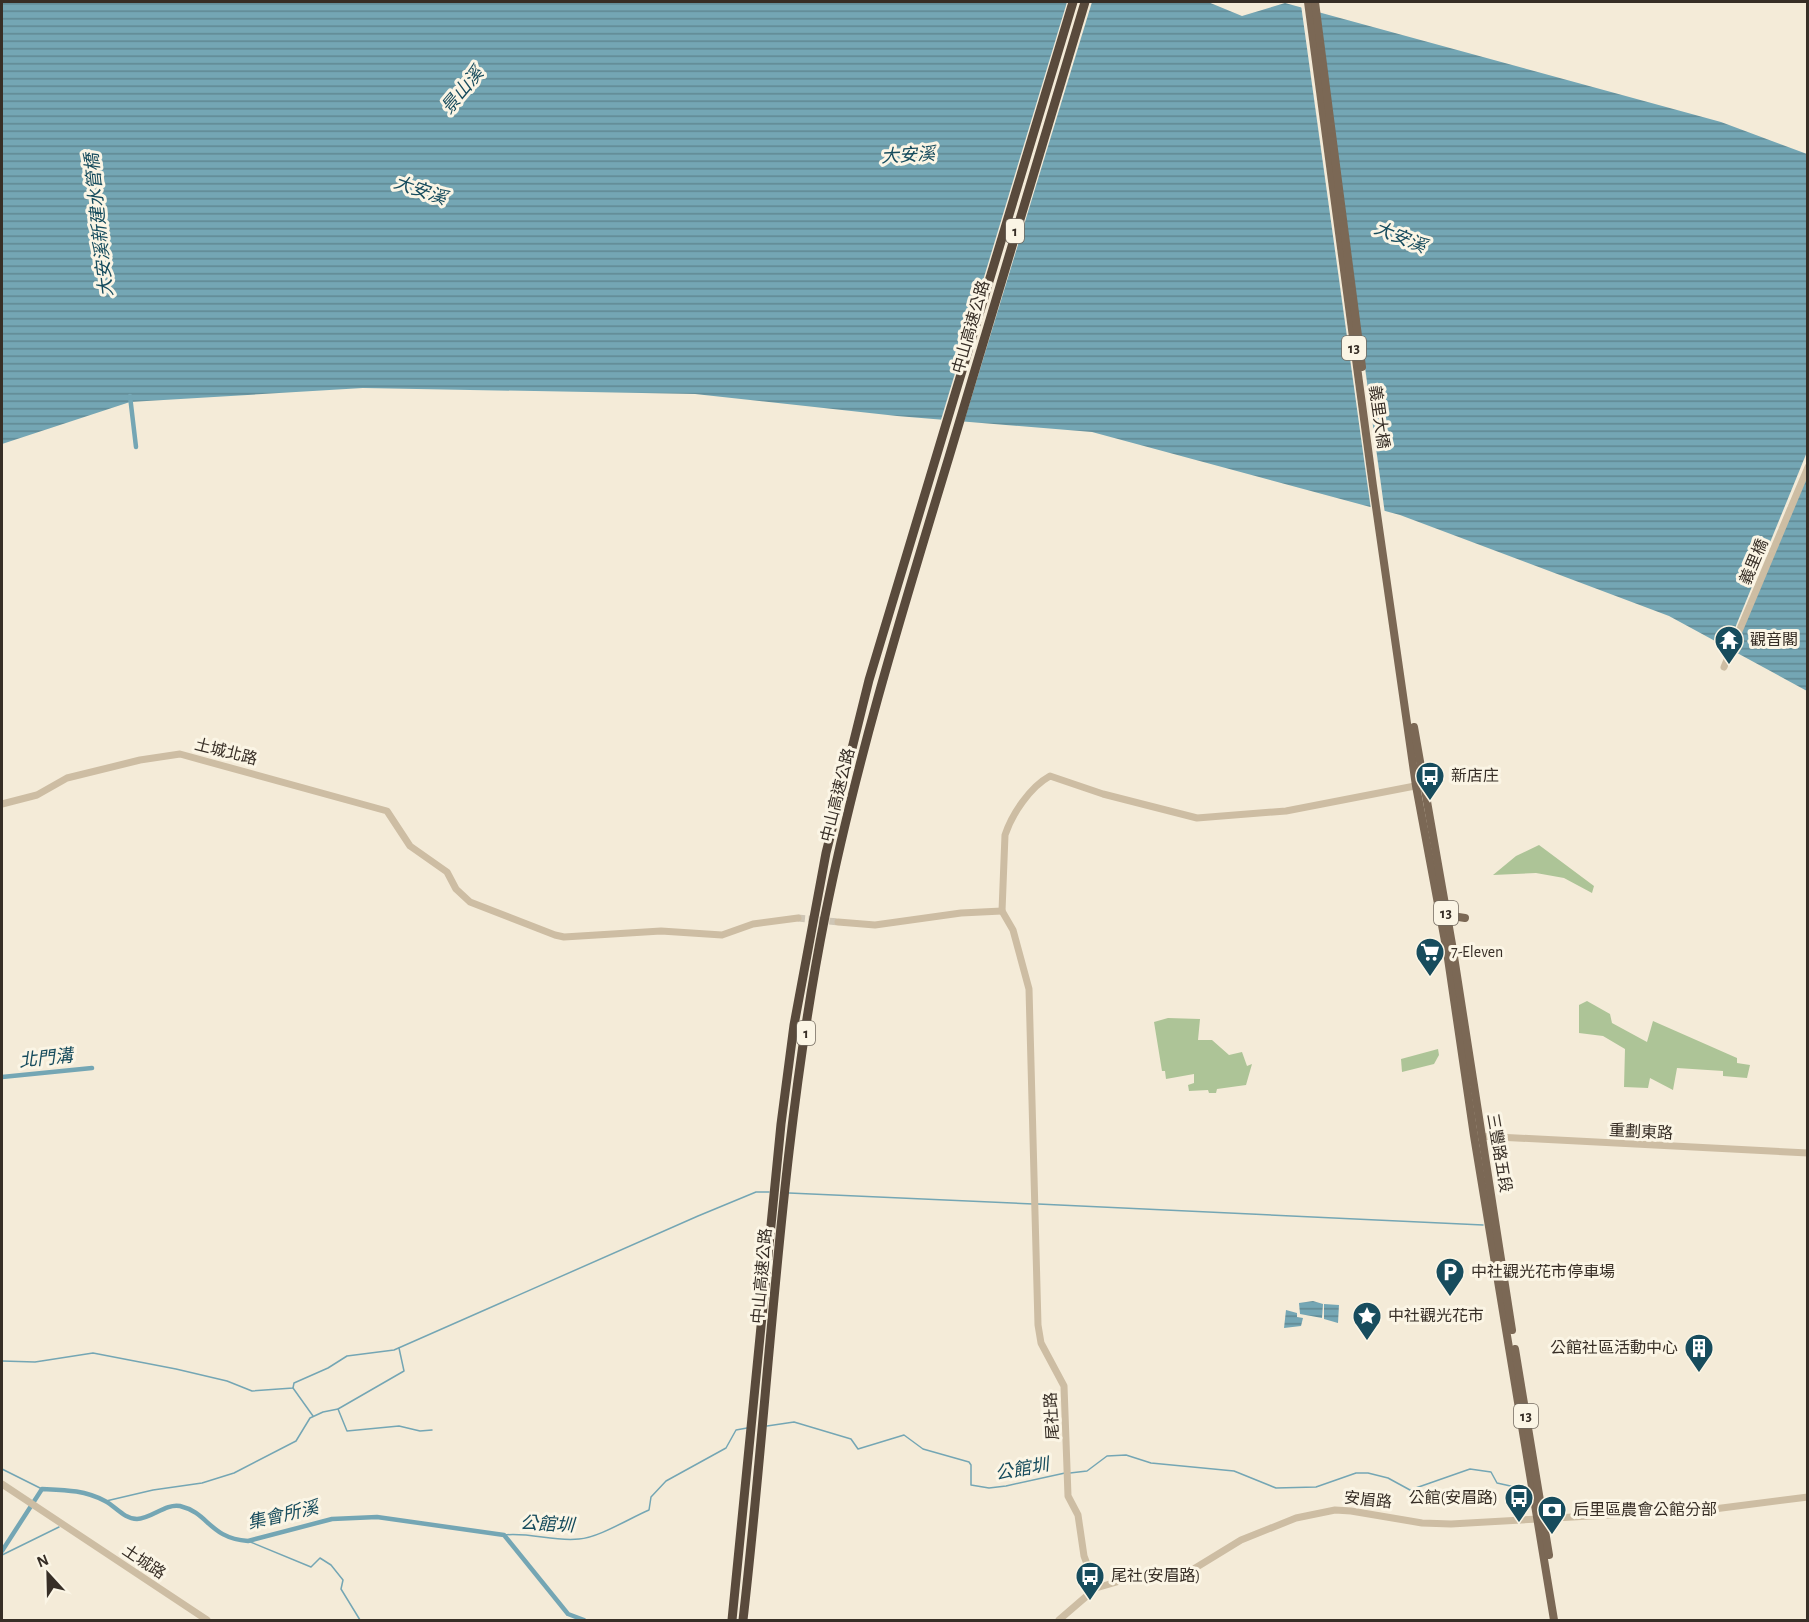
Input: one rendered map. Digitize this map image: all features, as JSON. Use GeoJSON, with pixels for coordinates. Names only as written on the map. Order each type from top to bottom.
{"type":"FeatureCollection","features":[{"type":"Feature","properties":{"kind":"highway","name":"中山高速公路"},"geometry":{"type":"LineString","coordinates":[[732,1620],[771,1216],[792,1036],[807,951],[850,753],[935,456],[1073,2]]}},
{"type":"Feature","properties":{"kind":"highway","name":"中山高速公路"},"geometry":{"type":"LineString","coordinates":[[743,1620],[783,1206],[799,1075],[825,917],[881,685],[1085,2]]}},
{"type":"Feature","properties":{"kind":"main road","name":"義里大橋"},"geometry":{"type":"LineString","coordinates":[[1308,2],[1406,692]]}},
{"type":"Feature","properties":{"kind":"main road","name":"義里大橋"},"geometry":{"type":"LineString","coordinates":[[1315,2],[1406,692]]}},
{"type":"Feature","properties":{"kind":"main road","name":"三豐路五段"},"geometry":{"type":"LineString","coordinates":[[1406,692],[1419,785],[1540,1518],[1559,1620]]}},
{"type":"Feature","properties":{"kind":"main road","name":"三豐路五段"},"geometry":{"type":"LineString","coordinates":[[1419,785],[1446,911],[1477,1136]]}},
{"type":"Feature","properties":{"kind":"main road"},"geometry":{"type":"LineString","coordinates":[[1446,911],[1452,916],[1465,918]]}},
{"type":"Feature","properties":{"kind":"main road","name":"三豐路五段"},"geometry":{"type":"LineString","coordinates":[[1540,1518],[1554,1620]]}},
{"type":"Feature","properties":{"kind":"street","name":"義里橋"},"geometry":{"type":"LineString","coordinates":[[1724,667],[1808,467]]}},
{"type":"Feature","properties":{"kind":"street","name":"土城北路"},"geometry":{"type":"LineString","coordinates":[[2,804],[37,795],[67,778],[140,760],[180,754],[377,808],[392,815],[410,846],[447,872],[456,889],[470,902],[555,935],[571,937],[661,931],[722,935],[753,924],[798,918]]}},
{"type":"Feature","properties":{"kind":"street"},"geometry":{"type":"LineString","coordinates":[[838,922],[875,925],[950,914],[1002,911],[1005,835],[1008,825],[1042,780],[1050,776],[1103,794],[1197,818],[1286,811],[1419,785]]}},
{"type":"Feature","properties":{"kind":"street","name":"尾社路"},"geometry":{"type":"LineString","coordinates":[[1002,911],[1018,946],[1029,989],[1040,1338],[1064,1386],[1068,1496],[1078,1515],[1084,1556],[1096,1588]]}},
{"type":"Feature","properties":{"kind":"street","name":"重劃東路"},"geometry":{"type":"LineString","coordinates":[[1477,1136],[1808,1153]]}},
{"type":"Feature","properties":{"kind":"street","name":"土城路"},"geometry":{"type":"LineString","coordinates":[[2,1484],[207,1620]]}},
{"type":"Feature","properties":{"kind":"street","name":"安眉路"},"geometry":{"type":"LineString","coordinates":[[1059,1620],[1096,1588],[1151,1572],[1192,1570],[1241,1540],[1296,1518],[1327,1512],[1350,1510],[1432,1524],[1714,1509],[1808,1497]]}},
{"type":"Feature","properties":{"kind":"green space"},"geometry":{"type":"Polygon","coordinates":[[[1539,845],[1594,886],[1592,893],[1564,878],[1536,873],[1493,875],[1516,856],[1539,845]]]}},
{"type":"Feature","properties":{"kind":"green space"},"geometry":{"type":"Polygon","coordinates":[[[1587,1001],[1610,1014],[1612,1023],[1647,1042],[1653,1021],[1737,1058],[1737,1063],[1750,1065],[1747,1078],[1723,1076],[1723,1071],[1677,1068],[1673,1090],[1650,1078],[1648,1088],[1624,1087],[1625,1049],[1603,1036],[1579,1033],[1579,1005],[1587,1001]]]}},
{"type":"Feature","properties":{"kind":"green space"},"geometry":{"type":"Polygon","coordinates":[[[1168,1018],[1200,1019],[1198,1040],[1212,1040],[1229,1055],[1242,1052],[1247,1066],[1252,1064],[1246,1085],[1217,1089],[1216,1093],[1209,1093],[1208,1090],[1189,1091],[1188,1085],[1194,1083],[1194,1074],[1166,1079],[1165,1071],[1162,1071],[1154,1022],[1168,1018]]]}},
{"type":"Feature","properties":{"kind":"green space"},"geometry":{"type":"Polygon","coordinates":[[[1438,1049],[1439,1055],[1434,1064],[1402,1072],[1401,1059],[1438,1049]]]}},
{"type":"Feature","properties":{"kind":"water"},"geometry":{"type":"Polygon","coordinates":[[[2,2],[1208,2],[1242,16],[1285,3],[1721,122],[1807,154],[1807,691],[1669,616],[1400,515],[1092,432],[897,416],[695,394],[363,388],[130,402],[2,444],[2,2]]]}},
{"type":"Feature","properties":{"kind":"water"},"geometry":{"type":"Polygon","coordinates":[[[1313,1301],[1323,1304],[1322,1318],[1300,1314],[1299,1303],[1313,1301]]]}},
{"type":"Feature","properties":{"kind":"water"},"geometry":{"type":"Polygon","coordinates":[[[1324,1304],[1339,1305],[1338,1323],[1324,1319],[1324,1304]]]}},
{"type":"Feature","properties":{"kind":"water"},"geometry":{"type":"Polygon","coordinates":[[[1286,1310],[1297,1313],[1297,1317],[1303,1318],[1301,1326],[1284,1328],[1286,1310]]]}},
{"type":"Feature","properties":{"kind":"pier"},"geometry":{"type":"Polygon","coordinates":[[[1067,2],[1092,2],[963,425],[940,423],[1067,2]]]}},
{"type":"Feature","properties":{"kind":"pier"},"geometry":{"type":"Polygon","coordinates":[[[1301,5],[1316,8],[1385,514],[1371,510],[1301,5]]]}},
{"type":"Feature","properties":{"kind":"pier"},"geometry":{"type":"Polygon","coordinates":[[[1807,452],[1807,467],[1731,652],[1726,650],[1807,452]]]}},
{"type":"Feature","properties":{"kind":"waterway","name":"大安溪新建水管橋"},"geometry":{"type":"LineString","coordinates":[[130,396],[136,447]]}},
{"type":"Feature","properties":{"kind":"waterway","name":"北門溝"},"geometry":{"type":"LineString","coordinates":[[2,1077],[92,1068]]}},
{"type":"Feature","properties":{"kind":"waterway"},"geometry":{"type":"LineString","coordinates":[[2,1361],[35,1362],[93,1353],[227,1381],[252,1391],[293,1388],[294,1383],[328,1368],[347,1356],[394,1350],[698,1216],[756,1192],[769,1192]]}},
{"type":"Feature","properties":{"kind":"waterway"},"geometry":{"type":"LineString","coordinates":[[789,1193],[1033,1204]]}},
{"type":"Feature","properties":{"kind":"waterway"},"geometry":{"type":"LineString","coordinates":[[1038,1204],[1483,1225]]}},
{"type":"Feature","properties":{"kind":"waterway"},"geometry":{"type":"LineString","coordinates":[[106,1501],[153,1490],[202,1483],[234,1473],[296,1441],[310,1418],[338,1409],[404,1371],[399,1348]]}},
{"type":"Feature","properties":{"kind":"waterway"},"geometry":{"type":"LineString","coordinates":[[293,1388],[313,1416]]}},
{"type":"Feature","properties":{"kind":"waterway"},"geometry":{"type":"LineString","coordinates":[[338,1409],[347,1431],[399,1426],[420,1431],[432,1430]]}},
{"type":"Feature","properties":{"kind":"waterway","name":"公館圳"},"geometry":{"type":"LineString","coordinates":[[767,1426],[794,1422],[851,1439],[858,1449],[904,1435],[923,1449],[969,1462],[971,1485],[989,1488],[1065,1473]]}},
{"type":"Feature","properties":{"kind":"waterway","name":"公館圳"},"geometry":{"type":"LineString","coordinates":[[504,1535],[570,1540],[587,1538],[604,1531],[649,1510],[651,1497],[666,1481],[726,1448],[736,1430],[747,1428]]}},
{"type":"Feature","properties":{"kind":"waterway","name":"公館圳"},"geometry":{"type":"LineString","coordinates":[[1070,1473],[1087,1471],[1107,1456],[1126,1455],[1151,1463],[1234,1471],[1276,1488],[1316,1487],[1356,1473],[1368,1473],[1388,1478],[1410,1490],[1470,1469],[1491,1472],[1497,1483],[1524,1489]]}},
{"type":"Feature","properties":{"kind":"waterway","name":"公館圳"},"geometry":{"type":"LineString","coordinates":[[2,1469],[42,1489]]}},
{"type":"Feature","properties":{"kind":"waterway","name":"集會所溪"},"geometry":{"type":"LineString","coordinates":[[2,1551],[42,1489],[74,1491],[90,1495],[105,1501],[124,1515],[137,1519],[148,1517],[169,1507],[180,1506],[190,1509],[225,1535],[248,1541],[332,1519],[377,1517],[504,1535],[568,1614],[584,1620]]}},
{"type":"Feature","properties":{"kind":"waterway"},"geometry":{"type":"LineString","coordinates":[[2,1555],[59,1527]]}},
{"type":"Feature","properties":{"kind":"waterway"},"geometry":{"type":"LineString","coordinates":[[248,1541],[311,1567],[320,1558],[331,1565],[343,1580],[341,1589],[360,1620]]}},
{"type":"Feature","properties":{"kind":"tunnel"},"geometry":{"type":"LineString","coordinates":[[798,918],[838,922]]}},
{"type":"Feature","properties":{"kind":"place","name":"觀音閣"},"geometry":{"type":"Point","coordinates":[1729,666]}},
{"type":"Feature","properties":{"kind":"place","name":"新店庄"},"geometry":{"type":"Point","coordinates":[1430,802]}},
{"type":"Feature","properties":{"kind":"place","name":"7-Eleven"},"geometry":{"type":"Point","coordinates":[1430,978]}},
{"type":"Feature","properties":{"kind":"place","name":"中社觀光花市停車場"},"geometry":{"type":"Point","coordinates":[1450,1298]}},
{"type":"Feature","properties":{"kind":"place","name":"中社觀光花市"},"geometry":{"type":"Point","coordinates":[1367,1342]}},
{"type":"Feature","properties":{"kind":"place","name":"公館社區活動中心"},"geometry":{"type":"Point","coordinates":[1699,1374]}},
{"type":"Feature","properties":{"kind":"place","name":"公館(安眉路)"},"geometry":{"type":"Point","coordinates":[1519,1524]}},
{"type":"Feature","properties":{"kind":"place","name":"后里區農會公館分部"},"geometry":{"type":"Point","coordinates":[1552,1536]}},
{"type":"Feature","properties":{"kind":"place","name":"尾社(安眉路)"},"geometry":{"type":"Point","coordinates":[1090,1602]}},
{"type":"Feature","properties":{"kind":"water label","name":"景山溪"},"geometry":{"type":"Point","coordinates":[463,91]}},
{"type":"Feature","properties":{"kind":"water label","name":"大安溪"},"geometry":{"type":"Point","coordinates":[908,156]}},
{"type":"Feature","properties":{"kind":"water label","name":"大安溪"},"geometry":{"type":"Point","coordinates":[420,191]}},
{"type":"Feature","properties":{"kind":"water label","name":"大安溪"},"geometry":{"type":"Point","coordinates":[1400,238]}}]}
